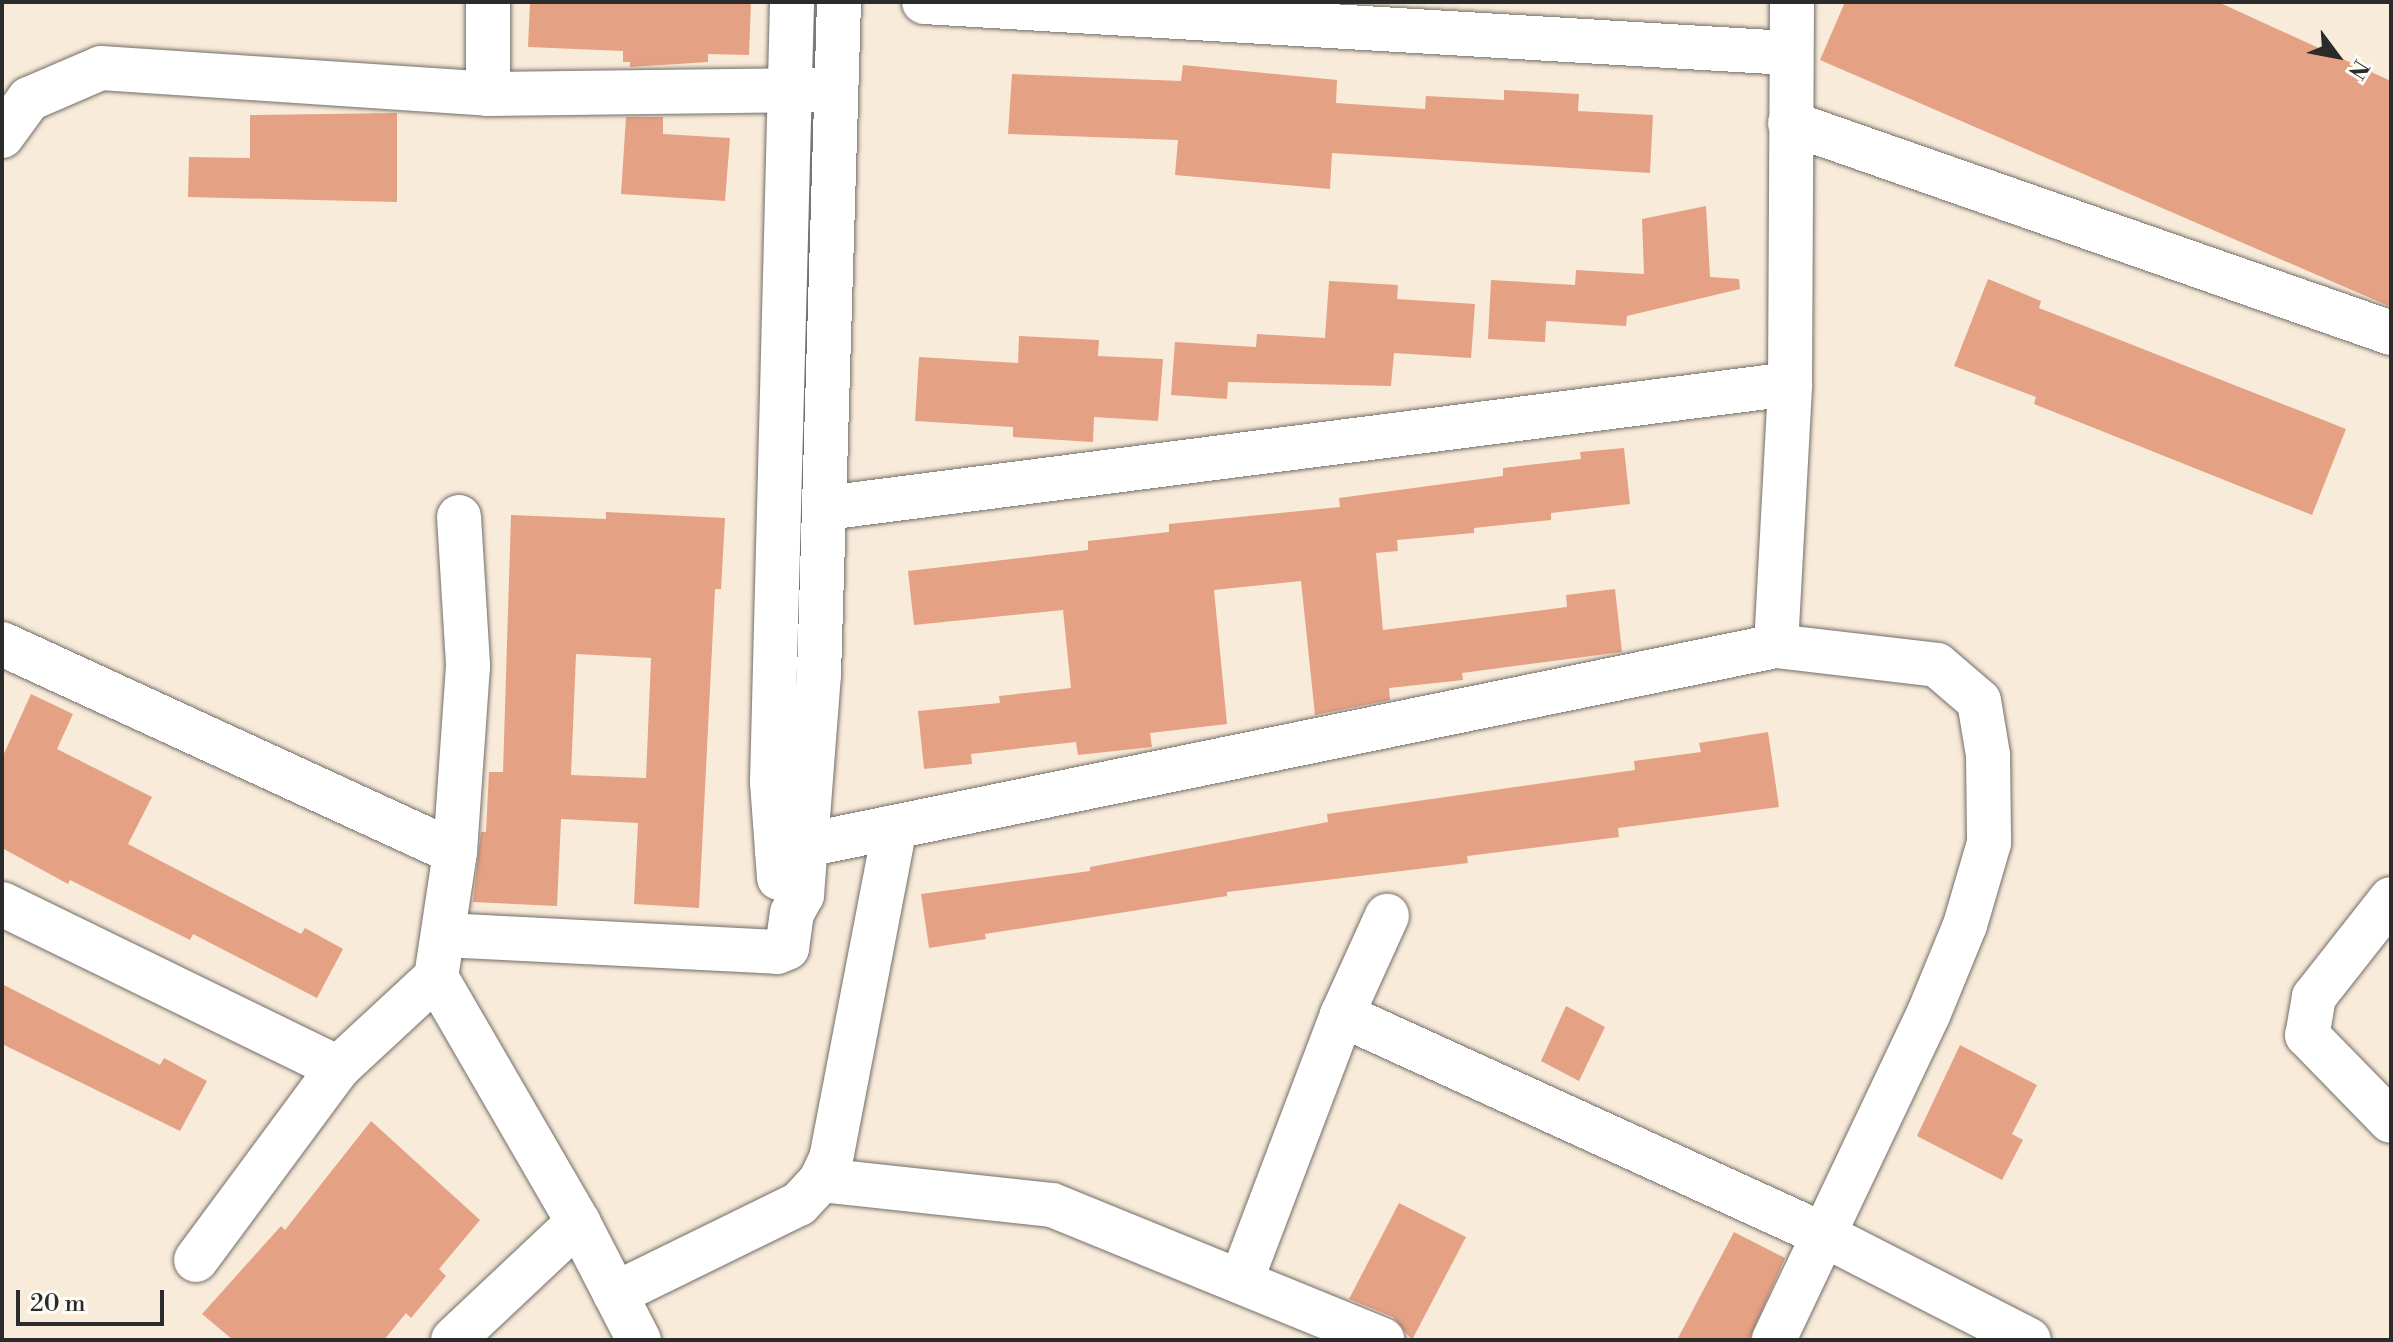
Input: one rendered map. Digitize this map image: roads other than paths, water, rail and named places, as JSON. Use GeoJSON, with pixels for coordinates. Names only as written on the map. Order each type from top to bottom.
{"type":"FeatureCollection","features":[{"type":"Feature","properties":{"kind":"street"},"geometry":{"type":"LineString","coordinates":[[488,2],[488,94]]}},
{"type":"Feature","properties":{"kind":"street"},"geometry":{"type":"LineString","coordinates":[[444,935],[777,952],[787,948],[792,913],[802,895],[772,782],[792,2]]}},
{"type":"Feature","properties":{"kind":"street"},"geometry":{"type":"LineString","coordinates":[[792,848],[826,508],[839,2]]}},
{"type":"Feature","properties":{"kind":"street"},"geometry":{"type":"LineString","coordinates":[[924,2],[1788,53]]}},
{"type":"Feature","properties":{"kind":"street"},"geometry":{"type":"LineString","coordinates":[[1776,646],[1790,384],[1788,53],[1792,2]]}},
{"type":"Feature","properties":{"kind":"street"},"geometry":{"type":"LineString","coordinates":[[2,136],[29,99],[101,68],[488,94],[839,90]]}},
{"type":"Feature","properties":{"kind":"street"},"geometry":{"type":"LineString","coordinates":[[1790,123],[2391,333]]}},
{"type":"Feature","properties":{"kind":"street"},"geometry":{"type":"LineString","coordinates":[[826,508],[1790,384]]}},
{"type":"Feature","properties":{"kind":"street"},"geometry":{"type":"LineString","coordinates":[[196,1260],[338,1068],[436,977],[455,852],[468,666],[459,517]]}},
{"type":"Feature","properties":{"kind":"street"},"geometry":{"type":"LineString","coordinates":[[2,644],[455,852]]}},
{"type":"Feature","properties":{"kind":"street"},"geometry":{"type":"LineString","coordinates":[[792,848],[1776,646],[1937,665],[1979,701],[1988,755],[1989,843],[1965,925],[1774,1340]]}},
{"type":"Feature","properties":{"kind":"street"},"geometry":{"type":"LineString","coordinates":[[615,1294],[799,1204],[821,1180],[831,1159],[895,828]]}},
{"type":"Feature","properties":{"kind":"street"},"geometry":{"type":"LineString","coordinates":[[2391,899],[2314,997],[2307,1035],[2391,1121]]}},
{"type":"Feature","properties":{"kind":"street"},"geometry":{"type":"LineString","coordinates":[[2,904],[338,1068]]}},
{"type":"Feature","properties":{"kind":"street"},"geometry":{"type":"LineString","coordinates":[[1241,1281],[1342,1015],[1387,916]]}},
{"type":"Feature","properties":{"kind":"street"},"geometry":{"type":"LineString","coordinates":[[436,977],[578,1222],[639,1340]]}},
{"type":"Feature","properties":{"kind":"street"},"geometry":{"type":"LineString","coordinates":[[1342,1015],[1824,1235],[2029,1340]]}},
{"type":"Feature","properties":{"kind":"street"},"geometry":{"type":"LineString","coordinates":[[821,1180],[1052,1205],[1378,1339]]}},
{"type":"Feature","properties":{"kind":"street"},"geometry":{"type":"LineString","coordinates":[[453,1340],[578,1222]]}}]}
